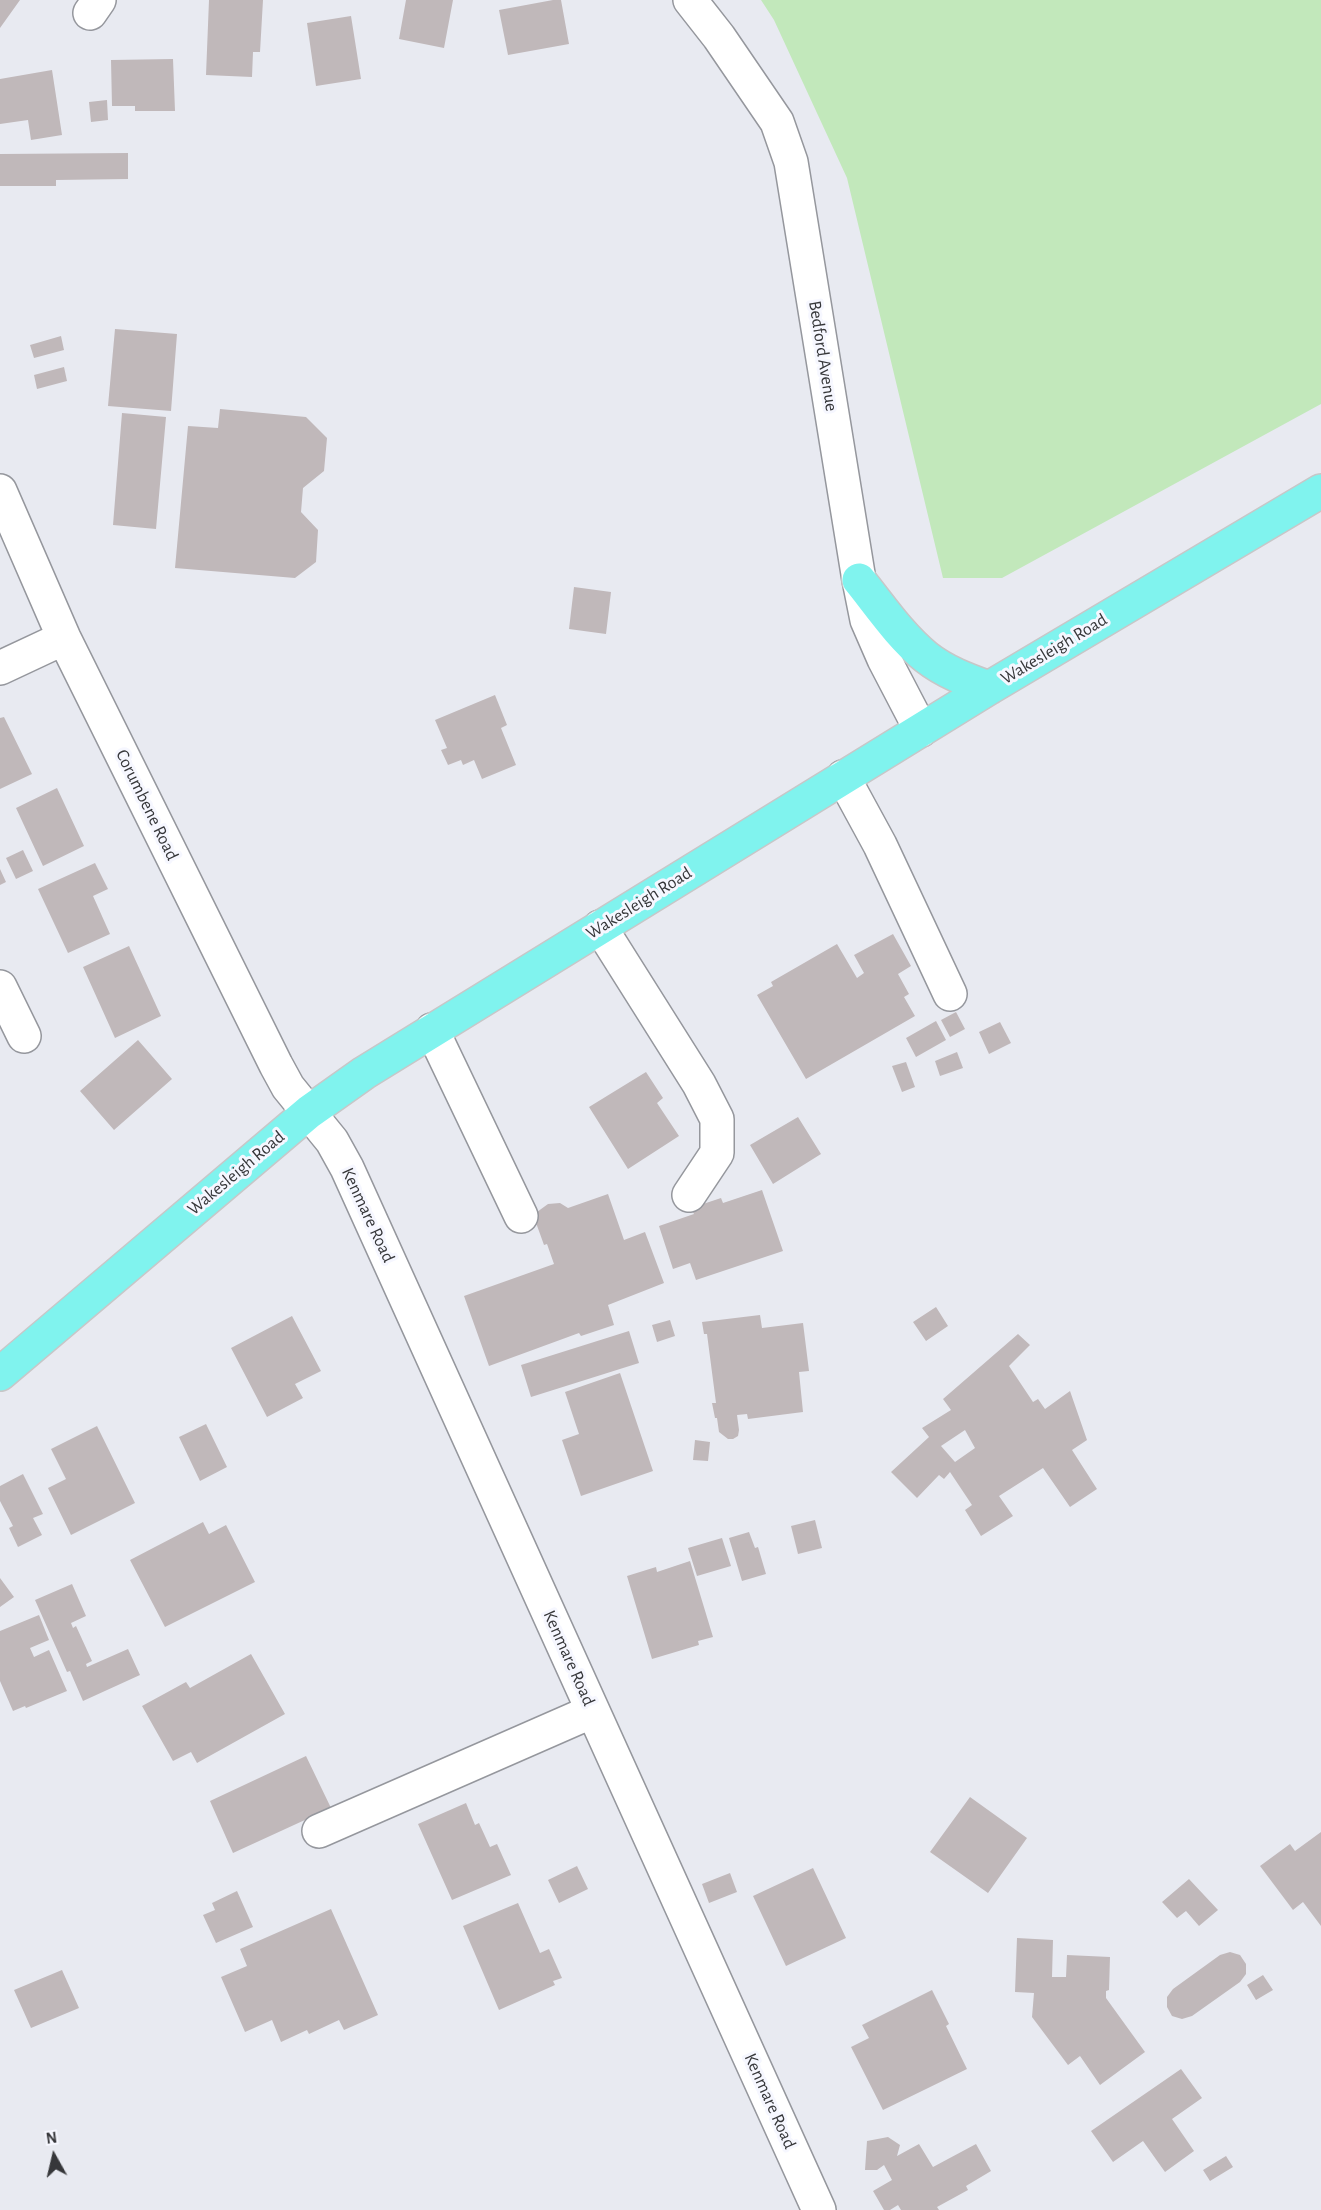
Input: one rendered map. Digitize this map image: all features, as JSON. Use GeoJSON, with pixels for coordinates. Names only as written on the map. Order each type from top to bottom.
{"type":"FeatureCollection","features":[{"type":"Feature","properties":{"kind":"main road","name":"Wakesleigh Road"},"geometry":{"type":"LineString","coordinates":[[0,1374],[309,1112],[364,1073],[921,729],[1321,491]]}},
{"type":"Feature","properties":{"kind":"main road"},"geometry":{"type":"LineString","coordinates":[[859,580],[897,628],[925,656],[960,677],[989,688]]}},
{"type":"Feature","properties":{"kind":"street","name":"Bedford Avenue"},"geometry":{"type":"LineString","coordinates":[[690,0],[719,37],[777,122],[791,162],[859,580],[871,629],[921,729]]}},
{"type":"Feature","properties":{"kind":"street","name":"Corumbene Road"},"geometry":{"type":"LineString","coordinates":[[0,491],[64,638],[276,1065],[288,1087],[309,1112]]}},
{"type":"Feature","properties":{"kind":"street"},"geometry":{"type":"LineString","coordinates":[[0,668],[64,638]]}},
{"type":"Feature","properties":{"kind":"street"},"geometry":{"type":"LineString","coordinates":[[843,777],[880,845],[950,994]]}},
{"type":"Feature","properties":{"kind":"street"},"geometry":{"type":"LineString","coordinates":[[600,927],[699,1084],[717,1119],[717,1153],[689,1195]]}},
{"type":"Feature","properties":{"kind":"street"},"geometry":{"type":"LineString","coordinates":[[0,987],[24,1036]]}},
{"type":"Feature","properties":{"kind":"street"},"geometry":{"type":"LineString","coordinates":[[432,1030],[521,1216]]}},
{"type":"Feature","properties":{"kind":"street","name":"Kenmare Road"},"geometry":{"type":"LineString","coordinates":[[309,1112],[332,1141],[347,1168],[819,2210]]}},
{"type":"Feature","properties":{"kind":"street"},"geometry":{"type":"LineString","coordinates":[[319,1831],[593,1711]]}},
{"type":"Feature","properties":{"kind":"green space"},"geometry":{"type":"Polygon","coordinates":[[[761,0],[1321,0],[1321,404],[1002,578],[943,578],[847,178],[774,20],[761,0]]]}},
{"type":"Feature","properties":{"kind":"building"},"geometry":{"type":"Polygon","coordinates":[[[0,0],[20,0],[0,28],[0,0]]]}},
{"type":"Feature","properties":{"kind":"building"},"geometry":{"type":"Polygon","coordinates":[[[209,0],[263,0],[260,52],[253,52],[252,77],[206,75],[209,0]]]}},
{"type":"Feature","properties":{"kind":"building"},"geometry":{"type":"Polygon","coordinates":[[[406,0],[453,0],[444,48],[399,39],[406,0]]]}},
{"type":"Feature","properties":{"kind":"building"},"geometry":{"type":"Polygon","coordinates":[[[561,0],[569,44],[508,55],[499,10],[561,0]]]}},
{"type":"Feature","properties":{"kind":"building"},"geometry":{"type":"Polygon","coordinates":[[[351,16],[361,79],[316,86],[307,23],[351,16]]]}},
{"type":"Feature","properties":{"kind":"building"},"geometry":{"type":"Polygon","coordinates":[[[173,59],[175,111],[135,111],[135,106],[112,106],[111,60],[173,59]]]}},
{"type":"Feature","properties":{"kind":"building"},"geometry":{"type":"Polygon","coordinates":[[[52,70],[62,135],[31,140],[28,120],[0,124],[0,79],[52,70]]]}},
{"type":"Feature","properties":{"kind":"building"},"geometry":{"type":"Polygon","coordinates":[[[107,100],[108,120],[91,122],[89,102],[107,100]]]}},
{"type":"Feature","properties":{"kind":"building"},"geometry":{"type":"Polygon","coordinates":[[[128,153],[128,179],[56,180],[56,186],[0,186],[0,154],[128,153]]]}},
{"type":"Feature","properties":{"kind":"building"},"geometry":{"type":"Polygon","coordinates":[[[115,329],[177,334],[171,411],[108,406],[115,329]]]}},
{"type":"Feature","properties":{"kind":"building"},"geometry":{"type":"Polygon","coordinates":[[[61,336],[64,350],[34,358],[30,345],[61,336]]]}},
{"type":"Feature","properties":{"kind":"building"},"geometry":{"type":"Polygon","coordinates":[[[64,367],[67,381],[37,389],[34,375],[64,367]]]}},
{"type":"Feature","properties":{"kind":"building"},"geometry":{"type":"Polygon","coordinates":[[[220,409],[306,417],[327,438],[324,471],[303,488],[301,512],[318,530],[316,562],[295,578],[175,568],[188,426],[218,428],[220,409]]]}},
{"type":"Feature","properties":{"kind":"building"},"geometry":{"type":"Polygon","coordinates":[[[122,413],[166,417],[156,529],[113,525],[122,413]]]}},
{"type":"Feature","properties":{"kind":"building"},"geometry":{"type":"Polygon","coordinates":[[[574,587],[611,592],[606,634],[569,629],[574,587]]]}},
{"type":"Feature","properties":{"kind":"building"},"geometry":{"type":"Polygon","coordinates":[[[495,695],[507,725],[501,728],[516,765],[482,779],[474,760],[463,765],[461,760],[448,765],[441,750],[447,748],[435,720],[495,695]]]}},
{"type":"Feature","properties":{"kind":"building"},"geometry":{"type":"Polygon","coordinates":[[[4,717],[32,774],[0,789],[0,718],[4,717]]]}},
{"type":"Feature","properties":{"kind":"building"},"geometry":{"type":"Polygon","coordinates":[[[57,788],[84,846],[43,866],[16,808],[57,788]]]}},
{"type":"Feature","properties":{"kind":"building"},"geometry":{"type":"Polygon","coordinates":[[[23,850],[33,871],[16,879],[6,858],[23,850]]]}},
{"type":"Feature","properties":{"kind":"building"},"geometry":{"type":"Polygon","coordinates":[[[95,863],[108,889],[93,896],[110,934],[68,953],[38,889],[95,863]]]}},
{"type":"Feature","properties":{"kind":"building"},"geometry":{"type":"Polygon","coordinates":[[[0,869],[6,882],[0,885],[0,869]]]}},
{"type":"Feature","properties":{"kind":"building"},"geometry":{"type":"Polygon","coordinates":[[[893,934],[911,966],[898,974],[909,994],[904,997],[915,1016],[806,1079],[757,995],[773,986],[771,982],[837,944],[857,978],[864,973],[854,955],[893,934]]]}},
{"type":"Feature","properties":{"kind":"building"},"geometry":{"type":"Polygon","coordinates":[[[129,946],[161,1016],[115,1038],[83,967],[129,946]]]}},
{"type":"Feature","properties":{"kind":"building"},"geometry":{"type":"Polygon","coordinates":[[[956,1012],[965,1029],[950,1037],[941,1020],[956,1012]]]}},
{"type":"Feature","properties":{"kind":"building"},"geometry":{"type":"Polygon","coordinates":[[[936,1021],[946,1040],[916,1057],[906,1038],[936,1021]]]}},
{"type":"Feature","properties":{"kind":"building"},"geometry":{"type":"Polygon","coordinates":[[[1000,1022],[1011,1043],[989,1054],[979,1032],[1000,1022]]]}},
{"type":"Feature","properties":{"kind":"building"},"geometry":{"type":"Polygon","coordinates":[[[138,1040],[172,1079],[114,1130],[80,1091],[138,1040]]]}},
{"type":"Feature","properties":{"kind":"building"},"geometry":{"type":"Polygon","coordinates":[[[957,1052],[963,1068],[940,1076],[935,1061],[957,1052]]]}},
{"type":"Feature","properties":{"kind":"building"},"geometry":{"type":"Polygon","coordinates":[[[906,1062],[915,1087],[902,1092],[892,1066],[906,1062]]]}},
{"type":"Feature","properties":{"kind":"building"},"geometry":{"type":"Polygon","coordinates":[[[646,1072],[663,1098],[657,1103],[679,1136],[628,1169],[589,1107],[646,1072]]]}},
{"type":"Feature","properties":{"kind":"building"},"geometry":{"type":"Polygon","coordinates":[[[798,1117],[821,1154],[773,1184],[750,1145],[798,1117]]]}},
{"type":"Feature","properties":{"kind":"building"},"geometry":{"type":"Polygon","coordinates":[[[762,1190],[783,1251],[696,1280],[690,1263],[673,1269],[659,1226],[694,1214],[691,1208],[721,1198],[723,1203],[762,1190]]]}},
{"type":"Feature","properties":{"kind":"building"},"geometry":{"type":"Polygon","coordinates":[[[608,1194],[624,1240],[645,1232],[664,1283],[608,1305],[614,1325],[581,1336],[579,1333],[489,1366],[464,1296],[554,1264],[535,1220],[537,1212],[548,1204],[560,1203],[568,1208],[608,1194]]]}},
{"type":"Feature","properties":{"kind":"building"},"geometry":{"type":"Polygon","coordinates":[[[936,1307],[948,1326],[926,1341],[913,1322],[936,1307]]]}},
{"type":"Feature","properties":{"kind":"building"},"geometry":{"type":"Polygon","coordinates":[[[760,1315],[762,1328],[803,1323],[809,1371],[799,1372],[803,1412],[748,1419],[747,1414],[737,1415],[738,1436],[728,1439],[719,1432],[717,1418],[715,1418],[712,1403],[716,1403],[707,1334],[704,1334],[702,1322],[760,1315]]]}},
{"type":"Feature","properties":{"kind":"building"},"geometry":{"type":"Polygon","coordinates":[[[292,1316],[321,1371],[295,1384],[303,1398],[267,1417],[231,1348],[292,1316]]]}},
{"type":"Feature","properties":{"kind":"building"},"geometry":{"type":"Polygon","coordinates":[[[670,1320],[675,1336],[657,1342],[652,1325],[670,1320]]]}},
{"type":"Feature","properties":{"kind":"building"},"geometry":{"type":"Polygon","coordinates":[[[629,1331],[639,1363],[531,1397],[521,1365],[629,1331]]]}},
{"type":"Feature","properties":{"kind":"building"},"geometry":{"type":"Polygon","coordinates":[[[1018,1334],[1030,1345],[1009,1366],[1033,1402],[1038,1399],[1045,1409],[1070,1391],[1087,1440],[1072,1450],[1097,1489],[1070,1507],[1043,1468],[999,1496],[1013,1516],[981,1536],[965,1510],[972,1505],[950,1472],[944,1479],[939,1475],[917,1498],[891,1472],[929,1437],[922,1428],[951,1410],[943,1399],[1018,1334]],[[965,1430],[941,1446],[955,1462],[975,1448],[965,1430]]]}},
{"type":"Feature","properties":{"kind":"building"},"geometry":{"type":"Polygon","coordinates":[[[620,1373],[653,1471],[581,1496],[562,1440],[579,1434],[565,1392],[620,1373]]]}},
{"type":"Feature","properties":{"kind":"building"},"geometry":{"type":"Polygon","coordinates":[[[206,1424],[227,1467],[200,1481],[179,1437],[206,1424]]]}},
{"type":"Feature","properties":{"kind":"building"},"geometry":{"type":"Polygon","coordinates":[[[97,1426],[135,1503],[71,1535],[48,1488],[66,1479],[51,1449],[97,1426]]]}},
{"type":"Feature","properties":{"kind":"building"},"geometry":{"type":"Polygon","coordinates":[[[695,1440],[710,1442],[708,1461],[693,1460],[695,1440]]]}},
{"type":"Feature","properties":{"kind":"building"},"geometry":{"type":"Polygon","coordinates":[[[23,1474],[43,1514],[33,1518],[42,1535],[18,1547],[9,1528],[13,1526],[0,1501],[0,1486],[23,1474]]]}},
{"type":"Feature","properties":{"kind":"building"},"geometry":{"type":"Polygon","coordinates":[[[815,1520],[822,1548],[798,1554],[791,1526],[815,1520]]]}},
{"type":"Feature","properties":{"kind":"building"},"geometry":{"type":"Polygon","coordinates":[[[203,1522],[209,1534],[226,1525],[255,1582],[165,1627],[130,1560],[203,1522]]]}},
{"type":"Feature","properties":{"kind":"building"},"geometry":{"type":"Polygon","coordinates":[[[749,1532],[755,1548],[758,1547],[766,1574],[742,1581],[729,1538],[749,1532]]]}},
{"type":"Feature","properties":{"kind":"building"},"geometry":{"type":"Polygon","coordinates":[[[722,1538],[731,1566],[697,1576],[688,1548],[722,1538]]]}},
{"type":"Feature","properties":{"kind":"building"},"geometry":{"type":"Polygon","coordinates":[[[690,1561],[713,1637],[698,1641],[699,1645],[652,1659],[627,1576],[656,1567],[657,1572],[690,1561]]]}},
{"type":"Feature","properties":{"kind":"building"},"geometry":{"type":"Polygon","coordinates":[[[0,1578],[14,1597],[0,1607],[0,1578]]]}},
{"type":"Feature","properties":{"kind":"building"},"geometry":{"type":"Polygon","coordinates":[[[72,1584],[86,1616],[71,1623],[73,1628],[76,1626],[92,1661],[86,1664],[87,1667],[128,1649],[140,1675],[83,1701],[70,1671],[67,1672],[35,1600],[72,1584]]]}},
{"type":"Feature","properties":{"kind":"building"},"geometry":{"type":"Polygon","coordinates":[[[39,1615],[49,1640],[30,1648],[34,1657],[49,1650],[67,1691],[13,1711],[0,1681],[0,1631],[39,1615]]]}},
{"type":"Feature","properties":{"kind":"building"},"geometry":{"type":"Polygon","coordinates":[[[251,1654],[285,1714],[197,1763],[191,1752],[173,1761],[142,1706],[186,1682],[190,1688],[251,1654]]]}},
{"type":"Feature","properties":{"kind":"building"},"geometry":{"type":"Polygon","coordinates":[[[306,1756],[331,1808],[233,1853],[210,1801],[306,1756]]]}},
{"type":"Feature","properties":{"kind":"building"},"geometry":{"type":"Polygon","coordinates":[[[970,1797],[1027,1838],[988,1893],[930,1852],[970,1797]]]}},
{"type":"Feature","properties":{"kind":"building"},"geometry":{"type":"Polygon","coordinates":[[[466,1803],[475,1825],[479,1823],[490,1847],[497,1844],[511,1875],[452,1900],[418,1824],[466,1803]]]}},
{"type":"Feature","properties":{"kind":"building"},"geometry":{"type":"Polygon","coordinates":[[[1321,1832],[1321,1926],[1303,1902],[1293,1910],[1260,1866],[1290,1844],[1295,1851],[1321,1832]]]}},
{"type":"Feature","properties":{"kind":"building"},"geometry":{"type":"Polygon","coordinates":[[[577,1866],[588,1889],[559,1903],[548,1880],[577,1866]]]}},
{"type":"Feature","properties":{"kind":"building"},"geometry":{"type":"Polygon","coordinates":[[[813,1868],[846,1938],[786,1966],[753,1896],[813,1868]]]}},
{"type":"Feature","properties":{"kind":"building"},"geometry":{"type":"Polygon","coordinates":[[[730,1873],[737,1892],[709,1903],[702,1884],[730,1873]]]}},
{"type":"Feature","properties":{"kind":"building"},"geometry":{"type":"Polygon","coordinates":[[[1189,1879],[1218,1910],[1199,1926],[1186,1911],[1177,1918],[1162,1902],[1189,1879]]]}},
{"type":"Feature","properties":{"kind":"building"},"geometry":{"type":"Polygon","coordinates":[[[237,1891],[253,1927],[216,1943],[203,1915],[215,1910],[212,1903],[237,1891]]]}},
{"type":"Feature","properties":{"kind":"building"},"geometry":{"type":"Polygon","coordinates":[[[518,1903],[540,1953],[549,1949],[562,1978],[553,1981],[555,1985],[499,2010],[463,1926],[518,1903]]]}},
{"type":"Feature","properties":{"kind":"building"},"geometry":{"type":"Polygon","coordinates":[[[331,1909],[378,2015],[344,2030],[339,2020],[309,2034],[307,2030],[281,2042],[272,2020],[245,2032],[221,1977],[247,1966],[240,1949],[331,1909]]]}},
{"type":"Feature","properties":{"kind":"building"},"geometry":{"type":"Polygon","coordinates":[[[1017,1938],[1053,1940],[1052,1977],[1066,1977],[1067,1955],[1110,1957],[1109,1990],[1106,1991],[1106,1998],[1145,2052],[1100,2085],[1080,2056],[1068,2065],[1032,2017],[1034,1993],[1015,1992],[1017,1938]]]}},
{"type":"Feature","properties":{"kind":"building"},"geometry":{"type":"Polygon","coordinates":[[[1230,1952],[1240,1955],[1246,1964],[1246,1974],[1240,1982],[1192,2016],[1182,2019],[1172,2016],[1167,2007],[1167,1997],[1173,1989],[1220,1955],[1230,1952]]]}},
{"type":"Feature","properties":{"kind":"building"},"geometry":{"type":"Polygon","coordinates":[[[62,1970],[79,2008],[31,2028],[14,1990],[62,1970]]]}},
{"type":"Feature","properties":{"kind":"building"},"geometry":{"type":"Polygon","coordinates":[[[1263,1975],[1273,1990],[1256,2000],[1247,1985],[1263,1975]]]}},
{"type":"Feature","properties":{"kind":"building"},"geometry":{"type":"Polygon","coordinates":[[[932,1990],[967,2069],[883,2110],[851,2047],[869,2038],[862,2025],[932,1990]]]}},
{"type":"Feature","properties":{"kind":"building"},"geometry":{"type":"Polygon","coordinates":[[[1181,2069],[1202,2098],[1172,2119],[1194,2151],[1165,2172],[1143,2141],[1113,2162],[1091,2131],[1181,2069]]]}},
{"type":"Feature","properties":{"kind":"building"},"geometry":{"type":"Polygon","coordinates":[[[888,2137],[900,2145],[897,2156],[919,2144],[933,2167],[976,2144],[991,2171],[966,2186],[968,2190],[937,2207],[939,2210],[901,2210],[898,2205],[890,2210],[884,2210],[873,2191],[892,2180],[884,2165],[877,2170],[865,2170],[867,2141],[888,2137]]]}},
{"type":"Feature","properties":{"kind":"building"},"geometry":{"type":"Polygon","coordinates":[[[1226,2156],[1233,2167],[1210,2181],[1203,2170],[1226,2156]]]}}]}
